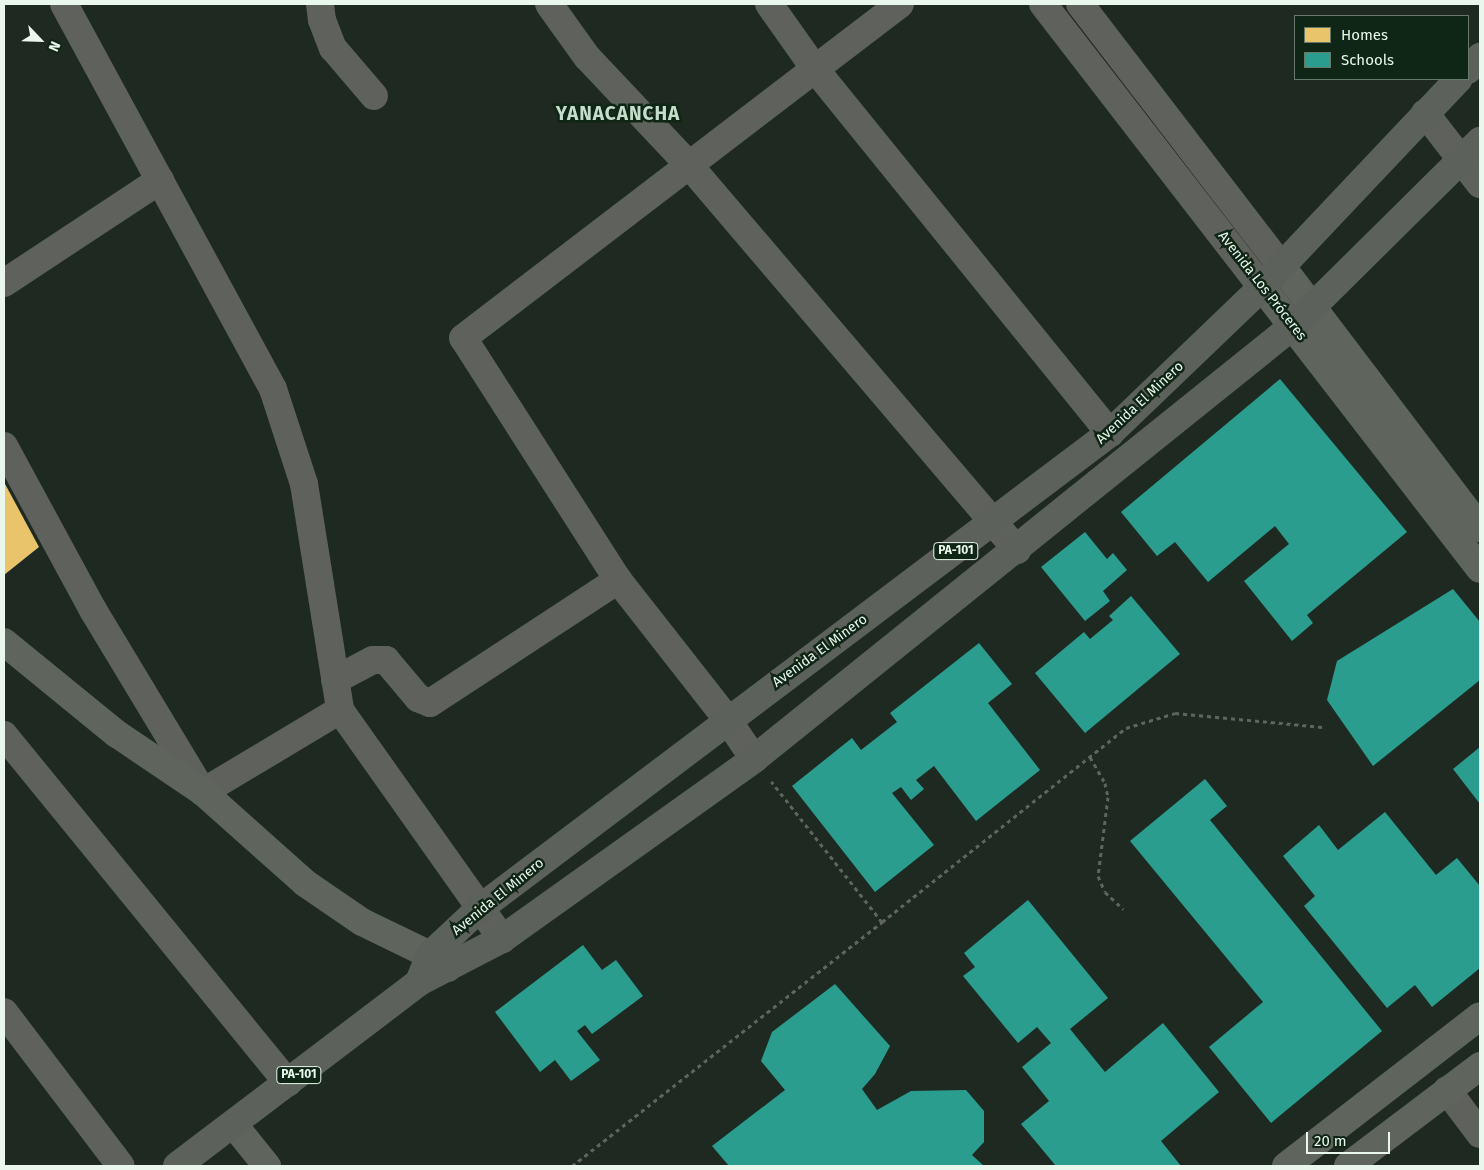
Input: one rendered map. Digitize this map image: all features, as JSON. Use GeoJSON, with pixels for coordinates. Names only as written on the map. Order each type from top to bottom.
{"type":"FeatureCollection","features":[{"type":"Feature","properties":{"kind":"main road"},"geometry":{"type":"LineString","coordinates":[[1469,69],[1480,57]]}},
{"type":"Feature","properties":{"kind":"main road","name":"Avenida El Minero"},"geometry":{"type":"LineString","coordinates":[[288,1083],[419,982],[439,962],[479,909],[727,719],[994,523],[1110,433],[1282,267],[1458,80]]}},
{"type":"Feature","properties":{"kind":"main road","name":"Avenida El Minero"},"geometry":{"type":"LineString","coordinates":[[439,962],[502,939],[754,759],[1016,550],[1303,316],[1471,151]]}},
{"type":"Feature","properties":{"kind":"main road"},"geometry":{"type":"LineString","coordinates":[[1142,402],[1164,430]]}},
{"type":"Feature","properties":{"kind":"main road","name":"PA-101"},"geometry":{"type":"LineString","coordinates":[[177,1166],[288,1083]]}},
{"type":"Feature","properties":{"kind":"street"},"geometry":{"type":"LineString","coordinates":[[64,4],[273,389],[304,484],[340,710],[502,939]]}},
{"type":"Feature","properties":{"kind":"street"},"geometry":{"type":"LineString","coordinates":[[320,4],[322,20],[334,48],[374,96]]}},
{"type":"Feature","properties":{"kind":"street"},"geometry":{"type":"LineString","coordinates":[[549,4],[587,57],[689,165],[1016,550]]}},
{"type":"Feature","properties":{"kind":"street"},"geometry":{"type":"LineString","coordinates":[[769,4],[815,69],[1110,433]]}},
{"type":"Feature","properties":{"kind":"street"},"geometry":{"type":"LineString","coordinates":[[754,759],[727,719],[618,580],[463,338],[900,4]]}},
{"type":"Feature","properties":{"kind":"street","name":"Avenida Los Próceres"},"geometry":{"type":"LineString","coordinates":[[1043,4],[1262,287],[1303,316],[1480,528]]}},
{"type":"Feature","properties":{"kind":"street","name":"Avenida Los Próceres"},"geometry":{"type":"LineString","coordinates":[[1080,4],[1282,267],[1303,316],[1480,568]]}},
{"type":"Feature","properties":{"kind":"street"},"geometry":{"type":"LineString","coordinates":[[1425,113],[1471,151],[1480,184]]}},
{"type":"Feature","properties":{"kind":"street"},"geometry":{"type":"LineString","coordinates":[[4,283],[160,180]]}},
{"type":"Feature","properties":{"kind":"street"},"geometry":{"type":"LineString","coordinates":[[4,446],[94,610],[203,792]]}},
{"type":"Feature","properties":{"kind":"street"},"geometry":{"type":"LineString","coordinates":[[335,680],[373,660],[386,660],[418,698],[430,703],[618,580]]}},
{"type":"Feature","properties":{"kind":"street"},"geometry":{"type":"LineString","coordinates":[[4,642],[117,734],[203,792],[305,883],[362,922],[439,962]]}},
{"type":"Feature","properties":{"kind":"street"},"geometry":{"type":"LineString","coordinates":[[203,792],[340,710]]}},
{"type":"Feature","properties":{"kind":"street"},"geometry":{"type":"LineString","coordinates":[[4,735],[288,1083]]}},
{"type":"Feature","properties":{"kind":"street"},"geometry":{"type":"LineString","coordinates":[[4,1012],[121,1166]]}},
{"type":"Feature","properties":{"kind":"street"},"geometry":{"type":"LineString","coordinates":[[1287,1166],[1480,1016]]}},
{"type":"Feature","properties":{"kind":"street"},"geometry":{"type":"LineString","coordinates":[[1348,1166],[1480,1066]]}},
{"type":"Feature","properties":{"kind":"street"},"geometry":{"type":"LineString","coordinates":[[1447,1090],[1480,1134]]}},
{"type":"Feature","properties":{"kind":"street"},"geometry":{"type":"LineString","coordinates":[[234,1125],[267,1166]]}},
{"type":"Feature","properties":{"kind":"path"},"geometry":{"type":"LineString","coordinates":[[572,1166],[1126,728],[1175,714],[1322,727]]}},
{"type":"Feature","properties":{"kind":"path"},"geometry":{"type":"LineString","coordinates":[[1090,757],[1106,783],[1108,797],[1098,876],[1105,892],[1123,909]]}},
{"type":"Feature","properties":{"kind":"path"},"geometry":{"type":"LineString","coordinates":[[754,759],[882,922]]}},
{"type":"Feature","properties":{"kind":"building: Homes"},"geometry":{"type":"Polygon","coordinates":[[[4,482],[39,547],[4,575],[4,482]]]}},
{"type":"Feature","properties":{"kind":"building: Schools"},"geometry":{"type":"Polygon","coordinates":[[[1280,379],[1407,532],[1307,615],[1313,623],[1292,641],[1244,581],[1289,544],[1275,526],[1208,582],[1175,542],[1157,556],[1121,512],[1280,379]]]}},
{"type":"Feature","properties":{"kind":"building: Schools"},"geometry":{"type":"Polygon","coordinates":[[[1085,532],[1107,559],[1113,553],[1127,570],[1103,591],[1110,601],[1085,621],[1041,567],[1085,532]]]}},
{"type":"Feature","properties":{"kind":"building: Schools"},"geometry":{"type":"Polygon","coordinates":[[[1453,589],[1480,622],[1480,680],[1373,766],[1327,700],[1337,661],[1453,589]]]}},
{"type":"Feature","properties":{"kind":"building: Schools"},"geometry":{"type":"Polygon","coordinates":[[[1131,596],[1180,654],[1085,733],[1035,673],[1084,632],[1090,639],[1113,620],[1109,616],[1131,596]]]}},
{"type":"Feature","properties":{"kind":"building: Schools"},"geometry":{"type":"Polygon","coordinates":[[[979,643],[1012,684],[988,703],[1040,770],[976,821],[934,766],[916,780],[924,789],[911,800],[901,787],[892,793],[934,845],[875,892],[792,786],[852,738],[861,750],[897,722],[890,713],[979,643]]]}},
{"type":"Feature","properties":{"kind":"building: Schools"},"geometry":{"type":"Polygon","coordinates":[[[1480,747],[1480,804],[1453,769],[1480,747]]]}},
{"type":"Feature","properties":{"kind":"building: Schools"},"geometry":{"type":"Polygon","coordinates":[[[1205,779],[1227,806],[1210,820],[1382,1031],[1271,1123],[1209,1047],[1263,1002],[1130,841],[1205,779]]]}},
{"type":"Feature","properties":{"kind":"building: Schools"},"geometry":{"type":"Polygon","coordinates":[[[1385,812],[1436,875],[1457,858],[1480,886],[1480,968],[1432,1007],[1415,985],[1387,1008],[1304,906],[1315,896],[1283,856],[1319,825],[1338,850],[1385,812]]]}},
{"type":"Feature","properties":{"kind":"building: Schools"},"geometry":{"type":"Polygon","coordinates":[[[1028,900],[1108,998],[1070,1029],[1105,1072],[1163,1023],[1219,1092],[1161,1141],[1181,1166],[1056,1166],[1021,1124],[1049,1101],[1022,1067],[1051,1043],[1037,1027],[1018,1043],[963,976],[975,967],[964,953],[1028,900]]]}},
{"type":"Feature","properties":{"kind":"building: Schools"},"geometry":{"type":"Polygon","coordinates":[[[583,945],[602,970],[616,960],[643,996],[592,1034],[585,1025],[577,1031],[600,1060],[571,1081],[555,1060],[540,1072],[495,1012],[583,945]]]}},
{"type":"Feature","properties":{"kind":"building: Schools"},"geometry":{"type":"Polygon","coordinates":[[[835,984],[890,1046],[875,1074],[862,1089],[877,1110],[911,1091],[966,1090],[984,1111],[984,1142],[972,1155],[984,1166],[729,1166],[712,1146],[785,1090],[761,1061],[772,1032],[835,984]]]}},
{"type":"Feature","properties":{"kind":"district","name":"YANACANCHA"},"geometry":{"type":"Point","coordinates":[618,114]}}]}
